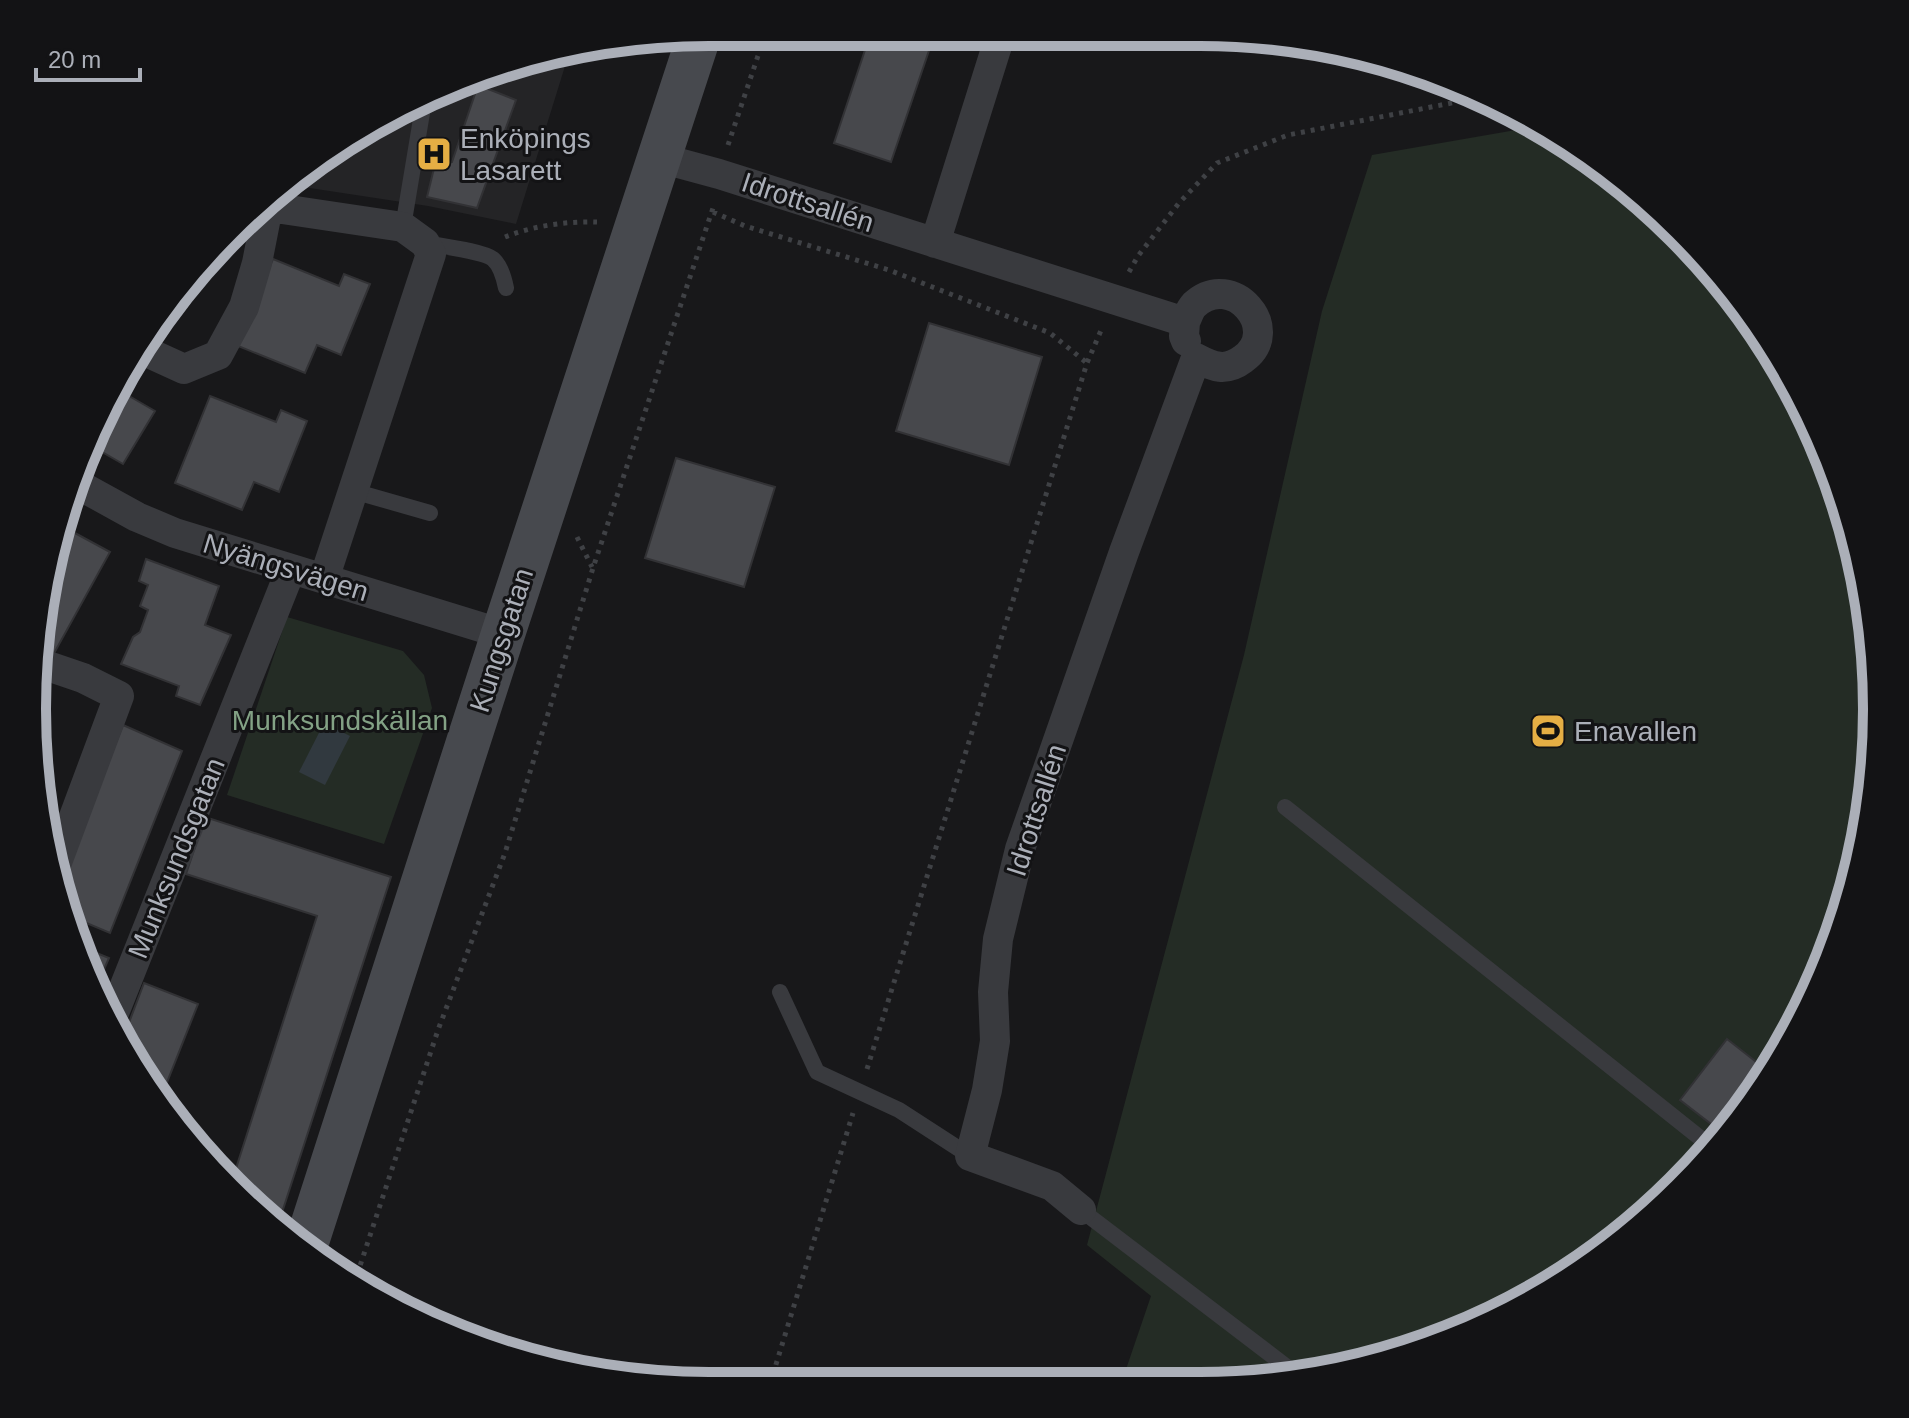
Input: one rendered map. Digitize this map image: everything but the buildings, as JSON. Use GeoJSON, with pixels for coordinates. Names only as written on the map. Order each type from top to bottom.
{"type":"FeatureCollection","features":[{"type":"Feature","properties":{"kind":"street","name":"Kungsgatan"},"geometry":{"type":"LineString","coordinates":[[308,1237],[696,46]]}},
{"type":"Feature","properties":{"kind":"street"},"geometry":{"type":"LineString","coordinates":[[935,243],[997,46]]}},
{"type":"Feature","properties":{"kind":"street","name":"Idrottsallén"},"geometry":{"type":"LineString","coordinates":[[660,158],[1185,322]]}},
{"type":"Feature","properties":{"kind":"street"},"geometry":{"type":"LineString","coordinates":[[275,209],[414,235],[431,254],[324,579]]}},
{"type":"Feature","properties":{"kind":"street"},"geometry":{"type":"LineString","coordinates":[[150,353],[184,369],[218,355],[244,307],[257,263],[263,219]]}},
{"type":"Feature","properties":{"kind":"street"},"geometry":{"type":"LineString","coordinates":[[1231,295],[1247,304],[1255,317],[1258,332],[1255,345],[1246,357],[1233,366],[1212,367],[1188,349],[1184,336],[1185,322],[1193,306],[1209,296],[1231,295]]}},
{"type":"Feature","properties":{"kind":"street","name":"Idrottsallén"},"geometry":{"type":"LineString","coordinates":[[970,1156],[987,1090],[995,1041],[993,992],[998,939],[1020,849],[1196,358]]}},
{"type":"Feature","properties":{"kind":"street","name":"Nyängsvägen"},"geometry":{"type":"LineString","coordinates":[[84,488],[137,517],[175,533],[503,634]]}},
{"type":"Feature","properties":{"kind":"street","name":"Munksundsgatan"},"geometry":{"type":"LineString","coordinates":[[117,1007],[291,569]]}},
{"type":"Feature","properties":{"kind":"street"},"geometry":{"type":"LineString","coordinates":[[47,666],[83,678],[119,696],[62,850]]}},
{"type":"Feature","properties":{"kind":"street"},"geometry":{"type":"LineString","coordinates":[[970,1156],[1052,1186],[1081,1210]]}},
{"type":"Feature","properties":{"kind":"lane"},"geometry":{"type":"LineString","coordinates":[[423,111],[414,235],[495,260],[506,288]]}},
{"type":"Feature","properties":{"kind":"lane"},"geometry":{"type":"LineString","coordinates":[[353,491],[430,513]]}},
{"type":"Feature","properties":{"kind":"lane"},"geometry":{"type":"LineString","coordinates":[[1285,807],[1703,1140]]}},
{"type":"Feature","properties":{"kind":"lane"},"geometry":{"type":"LineString","coordinates":[[780,992],[817,1072],[899,1110],[970,1156]]}},
{"type":"Feature","properties":{"kind":"lane"},"geometry":{"type":"LineString","coordinates":[[1081,1210],[1286,1366]]}},
{"type":"Feature","properties":{"kind":"path"},"geometry":{"type":"LineString","coordinates":[[358,1271],[438,1030],[505,853],[593,568],[713,212],[719,174],[761,46]]}},
{"type":"Feature","properties":{"kind":"path"},"geometry":{"type":"LineString","coordinates":[[774,1372],[1087,363],[1114,300],[1138,256],[1179,203],[1217,163],[1288,135],[1464,101]]}},
{"type":"Feature","properties":{"kind":"path"},"geometry":{"type":"LineString","coordinates":[[713,212],[745,226],[889,270],[1050,333],[1087,363]]}},
{"type":"Feature","properties":{"kind":"path"},"geometry":{"type":"LineString","coordinates":[[485,255],[506,236],[541,227],[571,222],[638,224]]}},
{"type":"Feature","properties":{"kind":"path"},"geometry":{"type":"LineString","coordinates":[[573,529],[593,568]]}},
{"type":"Feature","properties":{"kind":"shaded area","name":"Enköpings Lasarett"},"geometry":{"type":"Polygon","coordinates":[[[566,62],[516,224],[428,206],[301,187],[377,135],[416,114],[496,81],[566,62]]]}},
{"type":"Feature","properties":{"kind":"shaded area"},"geometry":{"type":"Polygon","coordinates":[[[324,723],[350,736],[325,785],[299,772],[324,723]]]}},
{"type":"Feature","properties":{"kind":"green space","name":"Enavallen"},"geometry":{"type":"Polygon","coordinates":[[[1521,129],[1604,183],[1637,211],[1669,240],[1726,305],[1795,416],[1813,455],[1840,537],[1850,580],[1862,666],[1862,752],[1850,838],[1828,922],[1813,963],[1774,1040],[1726,1113],[1698,1146],[1669,1178],[1604,1235],[1532,1283],[1493,1304],[1454,1322],[1372,1349],[1329,1359],[1243,1371],[1125,1372],[1151,1296],[1087,1245],[1244,655],[1322,311],[1372,155],[1521,129]]]}},
{"type":"Feature","properties":{"kind":"green space","name":"Munksundskällan"},"geometry":{"type":"Polygon","coordinates":[[[287,617],[403,651],[424,675],[432,708],[384,844],[227,795],[287,617]]]}},
{"type":"Feature","properties":{"kind":"green space"},"geometry":{"type":"Polygon","coordinates":[[[439,1315],[566,1356],[496,1337],[439,1315]]]}},
{"type":"Feature","properties":{"kind":"place","name":"Enköpings Lasarett"},"geometry":{"type":"Point","coordinates":[434,154]}},
{"type":"Feature","properties":{"kind":"place","name":"Enavallen"},"geometry":{"type":"Point","coordinates":[1548,731]}}]}
